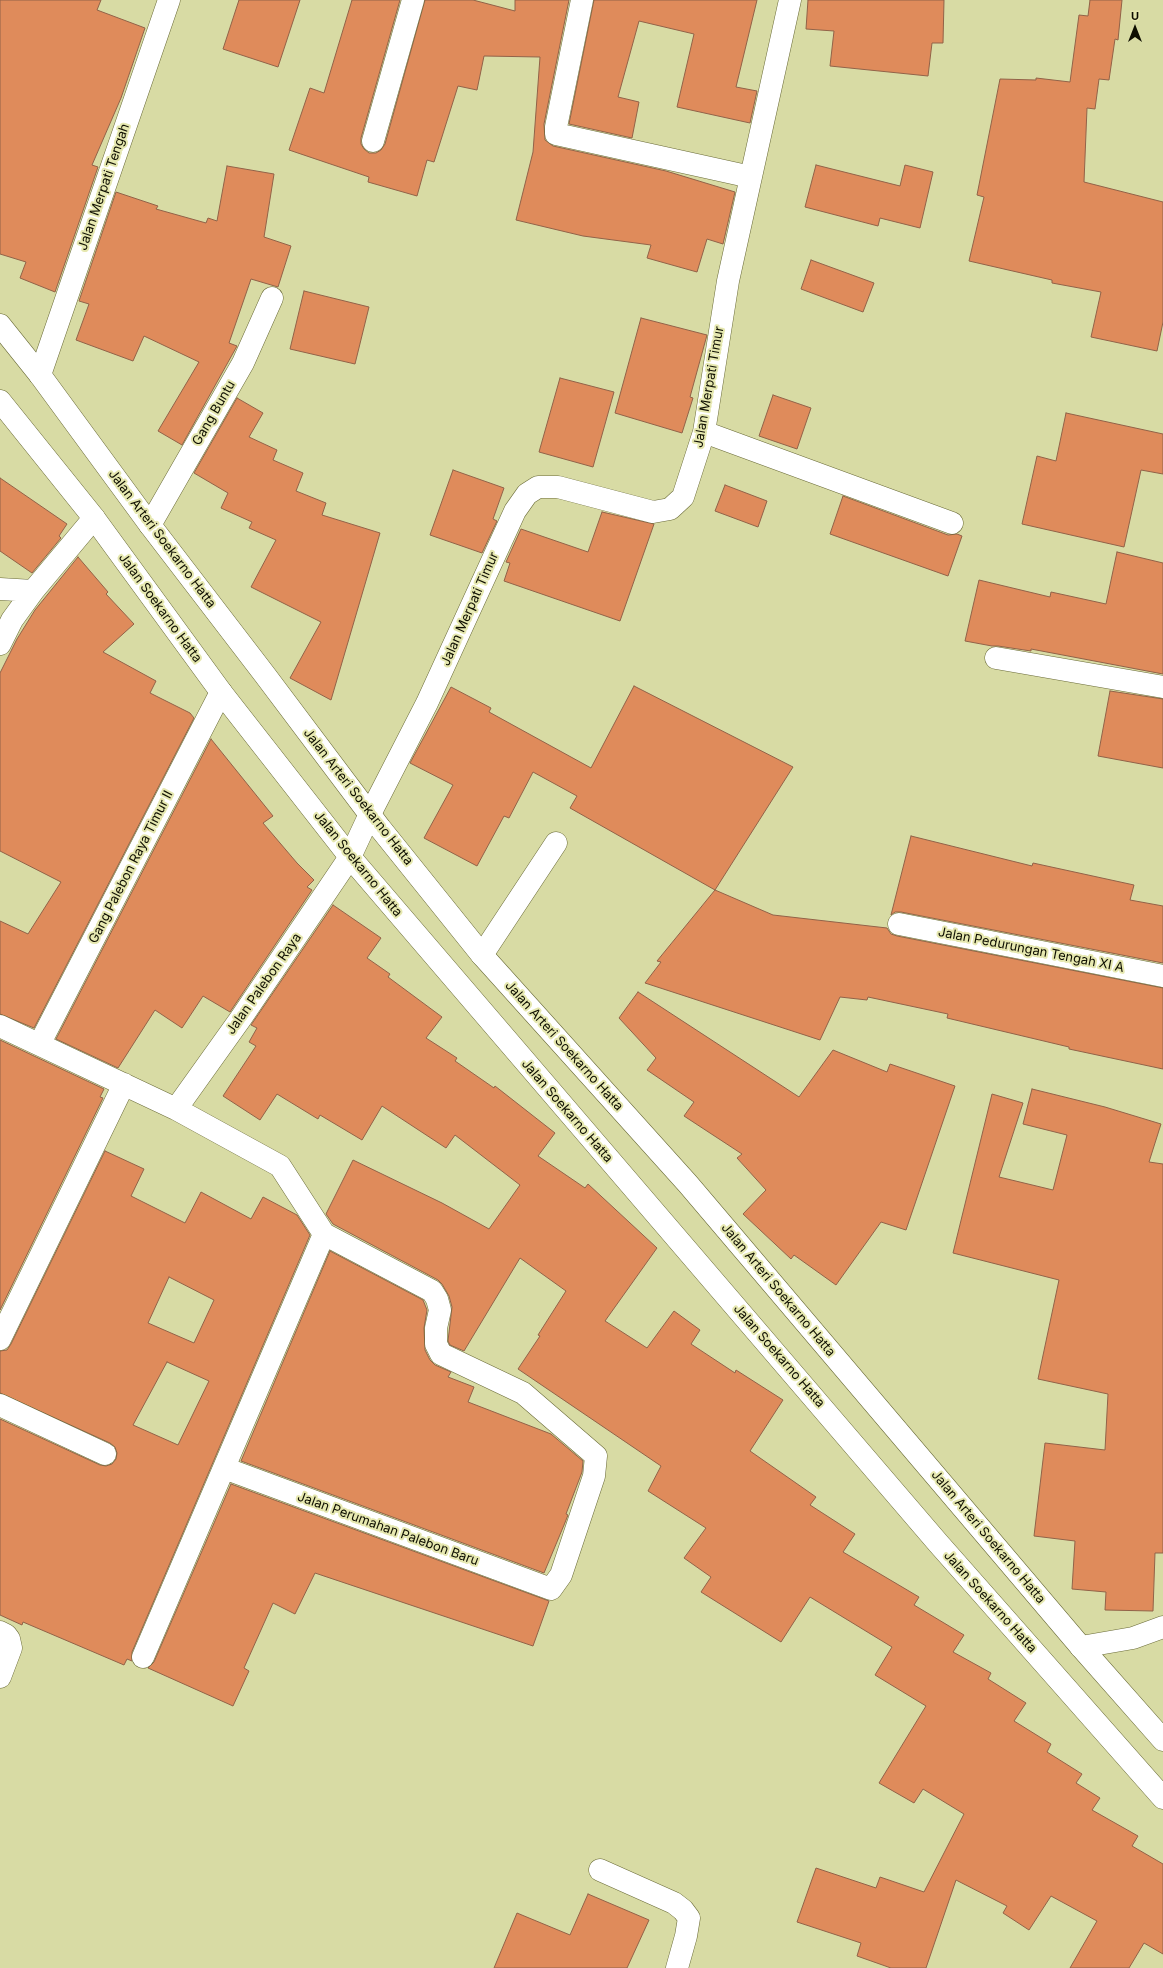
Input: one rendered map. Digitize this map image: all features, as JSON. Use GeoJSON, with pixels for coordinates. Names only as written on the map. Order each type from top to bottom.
{"type":"FeatureCollection","features":[{"type":"Feature","properties":{"kind":"street","name":"Jalan Merpati Tengah"},"geometry":{"type":"LineString","coordinates":[[40,375],[169,0]]}},
{"type":"Feature","properties":{"kind":"street"},"geometry":{"type":"LineString","coordinates":[[373,141],[412,0]]}},
{"type":"Feature","properties":{"kind":"street"},"geometry":{"type":"LineString","coordinates":[[582,0],[556,127],[556,134],[751,177]]}},
{"type":"Feature","properties":{"kind":"street","name":"Jalan Merpati Timur"},"geometry":{"type":"LineString","coordinates":[[350,857],[370,814],[427,703],[515,511],[527,494],[538,487],[558,487],[653,512],[670,509],[683,497],[704,432],[728,281],[790,0]]}},
{"type":"Feature","properties":{"kind":"street","name":"Gang Buntu"},"geometry":{"type":"LineString","coordinates":[[150,525],[243,363],[272,298]]}},
{"type":"Feature","properties":{"kind":"street","name":"Jalan Arteri Soekarno Hatta"},"geometry":{"type":"LineString","coordinates":[[0,325],[40,375],[150,525],[370,814],[482,955],[688,1184],[1081,1647],[1163,1740]]}},
{"type":"Feature","properties":{"kind":"street","name":"Jalan Soekarno Hatta"},"geometry":{"type":"LineString","coordinates":[[0,401],[94,518],[221,692],[350,857],[583,1131],[776,1352],[938,1543],[1163,1798]]}},
{"type":"Feature","properties":{"kind":"street"},"geometry":{"type":"LineString","coordinates":[[704,432],[952,523]]}},
{"type":"Feature","properties":{"kind":"street"},"geometry":{"type":"LineString","coordinates":[[0,644],[12,620],[94,518]]}},
{"type":"Feature","properties":{"kind":"street"},"geometry":{"type":"LineString","coordinates":[[0,589],[34,591]]}},
{"type":"Feature","properties":{"kind":"street"},"geometry":{"type":"LineString","coordinates":[[996,658],[1163,687]]}},
{"type":"Feature","properties":{"kind":"street","name":"Gang Palebon Raya Timur II"},"geometry":{"type":"LineString","coordinates":[[40,1043],[221,692]]}},
{"type":"Feature","properties":{"kind":"street"},"geometry":{"type":"LineString","coordinates":[[482,955],[556,843]]}},
{"type":"Feature","properties":{"kind":"street","name":"Jalan Palebon Raya"},"geometry":{"type":"LineString","coordinates":[[176,1109],[241,1018],[350,857]]}},
{"type":"Feature","properties":{"kind":"street","name":"Jalan Pedurungan Tengah XI A"},"geometry":{"type":"LineString","coordinates":[[899,924],[1163,976]]}},
{"type":"Feature","properties":{"kind":"street"},"geometry":{"type":"LineString","coordinates":[[0,1026],[40,1043],[176,1109],[280,1166],[324,1234],[143,1657]]}},
{"type":"Feature","properties":{"kind":"street"},"geometry":{"type":"LineString","coordinates":[[0,1339],[124,1084]]}},
{"type":"Feature","properties":{"kind":"street","name":"Jalan Perumahan Palebon Baru"},"geometry":{"type":"LineString","coordinates":[[224,1468],[552,1589],[561,1575],[592,1483],[596,1465],[596,1456],[523,1393],[441,1354],[436,1344],[436,1328],[440,1310],[437,1299],[432,1292],[324,1234]]}},
{"type":"Feature","properties":{"kind":"street"},"geometry":{"type":"LineString","coordinates":[[0,1406],[105,1454]]}},
{"type":"Feature","properties":{"kind":"street"},"geometry":{"type":"LineString","coordinates":[[1081,1647],[1133,1638],[1163,1627]]}},
{"type":"Feature","properties":{"kind":"street"},"geometry":{"type":"LineString","coordinates":[[0,1677],[11,1652],[9,1639],[3,1633]]}},
{"type":"Feature","properties":{"kind":"street"},"geometry":{"type":"LineString","coordinates":[[600,1870],[674,1903],[683,1910],[689,1918],[686,1936],[677,1968]]}},
{"type":"Feature","properties":{"kind":"building"},"geometry":{"type":"Polygon","coordinates":[[[0,0],[101,0],[97,10],[145,28],[121,98],[92,165],[98,167],[55,292],[20,278],[26,262],[0,254],[0,0]]]}},
{"type":"Feature","properties":{"kind":"building"},"geometry":{"type":"Polygon","coordinates":[[[239,0],[300,0],[278,67],[223,49],[239,0]]]}},
{"type":"Feature","properties":{"kind":"building"},"geometry":{"type":"Polygon","coordinates":[[[352,0],[400,0],[361,138],[361,144],[364,149],[369,153],[376,153],[381,150],[385,144],[425,0],[473,0],[515,11],[515,0],[569,0],[544,124],[545,140],[553,146],[666,171],[735,192],[723,244],[707,239],[697,272],[647,258],[651,245],[583,236],[516,220],[533,152],[540,57],[484,56],[477,90],[458,86],[434,162],[427,160],[417,196],[368,182],[369,177],[289,150],[310,88],[324,93],[352,0]]]}},
{"type":"Feature","properties":{"kind":"building"},"geometry":{"type":"Polygon","coordinates":[[[594,0],[757,0],[736,87],[757,91],[750,123],[677,107],[694,34],[639,21],[618,97],[639,102],[632,138],[569,124],[594,0]]]}},
{"type":"Feature","properties":{"kind":"building"},"geometry":{"type":"Polygon","coordinates":[[[808,0],[944,0],[943,43],[932,43],[928,76],[830,66],[834,31],[806,29],[808,0]]]}},
{"type":"Feature","properties":{"kind":"building"},"geometry":{"type":"Polygon","coordinates":[[[1090,0],[1122,0],[1118,40],[1115,39],[1109,80],[1099,79],[1095,109],[1087,108],[1084,182],[1163,202],[1163,322],[1157,351],[1091,337],[1101,292],[1052,283],[1052,280],[969,261],[984,197],[977,195],[1000,79],[1036,80],[1036,78],[1070,82],[1079,15],[1088,16],[1090,0]]]}},
{"type":"Feature","properties":{"kind":"building"},"geometry":{"type":"Polygon","coordinates":[[[816,165],[900,186],[905,165],[933,172],[920,228],[880,218],[878,226],[805,207],[816,165]]]}},
{"type":"Feature","properties":{"kind":"building"},"geometry":{"type":"Polygon","coordinates":[[[227,166],[274,174],[264,237],[291,246],[278,287],[251,279],[229,343],[237,346],[182,445],[158,431],[199,362],[144,336],[133,361],[76,340],[89,304],[79,301],[116,192],[158,206],[156,209],[206,223],[208,218],[217,221],[227,166]]]}},
{"type":"Feature","properties":{"kind":"building"},"geometry":{"type":"Polygon","coordinates":[[[811,260],[874,283],[863,312],[801,289],[811,260]]]}},
{"type":"Feature","properties":{"kind":"building"},"geometry":{"type":"Polygon","coordinates":[[[304,291],[369,307],[355,364],[290,349],[304,291]]]}},
{"type":"Feature","properties":{"kind":"building"},"geometry":{"type":"Polygon","coordinates":[[[641,318],[707,335],[690,397],[693,398],[682,433],[615,413],[641,318]]]}},
{"type":"Feature","properties":{"kind":"building"},"geometry":{"type":"Polygon","coordinates":[[[560,378],[614,392],[593,467],[539,452],[560,378]]]}},
{"type":"Feature","properties":{"kind":"building"},"geometry":{"type":"Polygon","coordinates":[[[773,395],[811,408],[797,449],[759,436],[773,395]]]}},
{"type":"Feature","properties":{"kind":"building"},"geometry":{"type":"Polygon","coordinates":[[[237,398],[263,413],[249,437],[277,450],[273,460],[303,473],[296,491],[326,503],[322,515],[380,533],[331,700],[290,678],[321,622],[251,587],[276,540],[249,528],[252,522],[221,508],[228,493],[194,473],[237,398]]]}},
{"type":"Feature","properties":{"kind":"building"},"geometry":{"type":"Polygon","coordinates":[[[1066,413],[1163,434],[1163,474],[1141,470],[1124,547],[1022,524],[1037,456],[1056,461],[1066,413]]]}},
{"type":"Feature","properties":{"kind":"building"},"geometry":{"type":"Polygon","coordinates":[[[453,470],[504,488],[493,519],[497,521],[482,553],[430,535],[453,470]]]}},
{"type":"Feature","properties":{"kind":"building"},"geometry":{"type":"Polygon","coordinates":[[[0,478],[67,524],[59,536],[61,538],[32,573],[0,551],[0,478]]]}},
{"type":"Feature","properties":{"kind":"building"},"geometry":{"type":"Polygon","coordinates":[[[725,485],[767,501],[758,527],[715,511],[725,485]]]}},
{"type":"Feature","properties":{"kind":"building"},"geometry":{"type":"Polygon","coordinates":[[[843,496],[948,535],[957,534],[962,536],[948,576],[830,534],[843,496]]]}},
{"type":"Feature","properties":{"kind":"building"},"geometry":{"type":"Polygon","coordinates":[[[602,512],[654,524],[620,621],[504,581],[510,563],[506,562],[521,529],[588,552],[602,512]]]}},
{"type":"Feature","properties":{"kind":"building"},"geometry":{"type":"Polygon","coordinates":[[[1117,552],[1163,563],[1163,674],[1031,649],[1031,651],[965,641],[979,580],[1050,597],[1051,592],[1106,604],[1117,552]]]}},
{"type":"Feature","properties":{"kind":"building"},"geometry":{"type":"Polygon","coordinates":[[[78,557],[108,592],[106,594],[134,624],[103,652],[156,681],[150,693],[190,713],[194,718],[34,1028],[0,1014],[0,921],[28,934],[61,882],[0,851],[0,673],[17,639],[35,610],[78,557]]]}},
{"type":"Feature","properties":{"kind":"building"},"geometry":{"type":"Polygon","coordinates":[[[634,686],[793,767],[715,890],[570,808],[577,796],[533,772],[509,818],[504,816],[477,866],[424,838],[453,785],[410,763],[451,687],[491,708],[489,712],[591,768],[634,686]]]}},
{"type":"Feature","properties":{"kind":"building"},"geometry":{"type":"Polygon","coordinates":[[[1110,691],[1163,699],[1163,768],[1098,756],[1110,691]]]}},
{"type":"Feature","properties":{"kind":"building"},"geometry":{"type":"Polygon","coordinates":[[[211,739],[273,816],[263,823],[297,863],[314,880],[307,887],[312,890],[230,1012],[203,996],[182,1028],[155,1010],[118,1068],[56,1039],[211,739]]]}},
{"type":"Feature","properties":{"kind":"building"},"geometry":{"type":"Polygon","coordinates":[[[911,836],[1032,866],[1033,863],[1134,885],[1130,900],[1163,906],[1163,963],[901,912],[895,912],[891,915],[911,836]]]}},
{"type":"Feature","properties":{"kind":"building"},"geometry":{"type":"Polygon","coordinates":[[[715,890],[773,915],[887,928],[891,934],[897,936],[1163,988],[1163,1069],[1069,1049],[1069,1047],[947,1018],[948,1014],[868,997],[867,1000],[840,997],[820,1040],[645,983],[661,962],[657,961],[715,890]]]}},
{"type":"Feature","properties":{"kind":"building"},"geometry":{"type":"Polygon","coordinates":[[[333,905],[381,938],[367,958],[390,974],[388,977],[442,1017],[426,1038],[457,1058],[455,1061],[494,1088],[495,1086],[555,1133],[538,1156],[585,1188],[588,1184],[657,1248],[605,1321],[647,1348],[674,1311],[700,1330],[691,1344],[735,1373],[736,1370],[783,1400],[750,1451],[816,1497],[810,1505],[855,1534],[843,1552],[919,1597],[914,1605],[964,1635],[953,1652],[991,1673],[988,1679],[1026,1703],[1014,1721],[1051,1744],[1047,1752],[1082,1774],[1076,1783],[1100,1798],[1092,1810],[1138,1836],[1132,1846],[1163,1864],[1163,1954],[1144,1943],[1129,1968],[1070,1968],[1097,1921],[1051,1896],[1029,1930],[1003,1913],[1007,1906],[956,1880],[926,1968],[891,1968],[857,1956],[861,1943],[797,1922],[816,1868],[876,1888],[880,1877],[924,1892],[964,1814],[923,1789],[914,1803],[879,1783],[926,1706],[875,1675],[892,1647],[810,1597],[781,1642],[701,1592],[711,1577],[684,1558],[706,1528],[648,1491],[661,1466],[518,1369],[540,1336],[538,1335],[566,1291],[520,1258],[464,1351],[450,1345],[448,1341],[452,1307],[449,1296],[438,1280],[333,1224],[326,1214],[353,1160],[442,1203],[489,1229],[520,1185],[455,1135],[446,1148],[382,1106],[362,1140],[320,1115],[318,1119],[277,1094],[260,1120],[223,1096],[256,1046],[249,1042],[257,1028],[251,1025],[333,905]]]}},
{"type":"Feature","properties":{"kind":"building"},"geometry":{"type":"Polygon","coordinates":[[[638,992],[799,1097],[833,1050],[887,1072],[890,1064],[955,1086],[906,1230],[881,1222],[836,1285],[794,1255],[791,1259],[743,1214],[766,1190],[737,1158],[742,1154],[684,1116],[694,1102],[647,1070],[656,1058],[619,1018],[638,992]]]}},
{"type":"Feature","properties":{"kind":"building"},"geometry":{"type":"Polygon","coordinates":[[[0,1040],[104,1089],[100,1097],[103,1098],[0,1310],[0,1040]]]}},
{"type":"Feature","properties":{"kind":"building"},"geometry":{"type":"Polygon","coordinates":[[[1032,1089],[1105,1107],[1161,1124],[1149,1162],[1163,1164],[1163,1553],[1155,1553],[1153,1611],[1105,1610],[1106,1592],[1072,1589],[1075,1541],[1034,1536],[1045,1443],[1105,1450],[1108,1394],[1038,1379],[1059,1280],[953,1253],[992,1094],[1023,1103],[999,1177],[1053,1190],[1067,1135],[1023,1124],[1032,1089]]]}},
{"type":"Feature","properties":{"kind":"building"},"geometry":{"type":"Polygon","coordinates":[[[105,1151],[144,1169],[131,1196],[185,1223],[201,1192],[251,1219],[263,1197],[297,1215],[310,1235],[132,1652],[132,1661],[127,1659],[124,1665],[23,1622],[22,1625],[0,1615],[0,1419],[100,1465],[106,1466],[112,1464],[116,1459],[117,1453],[115,1447],[110,1443],[0,1393],[0,1351],[7,1350],[105,1151]],[[169,1277],[148,1323],[194,1343],[214,1300],[169,1277]],[[167,1362],[133,1425],[178,1445],[209,1381],[167,1362]]]}},
{"type":"Feature","properties":{"kind":"building"},"geometry":{"type":"Polygon","coordinates":[[[330,1251],[423,1300],[427,1310],[424,1328],[425,1350],[430,1360],[435,1365],[451,1372],[448,1377],[474,1387],[468,1402],[551,1434],[583,1461],[582,1472],[566,1514],[568,1515],[544,1573],[241,1461],[330,1251]]]}},
{"type":"Feature","properties":{"kind":"building"},"geometry":{"type":"Polygon","coordinates":[[[231,1484],[549,1601],[533,1646],[315,1573],[295,1614],[273,1603],[244,1668],[249,1671],[233,1706],[148,1668],[154,1662],[231,1484]]]}},
{"type":"Feature","properties":{"kind":"building"},"geometry":{"type":"Polygon","coordinates":[[[588,1894],[649,1920],[627,1968],[494,1968],[517,1913],[570,1935],[588,1894]]]}}]}
